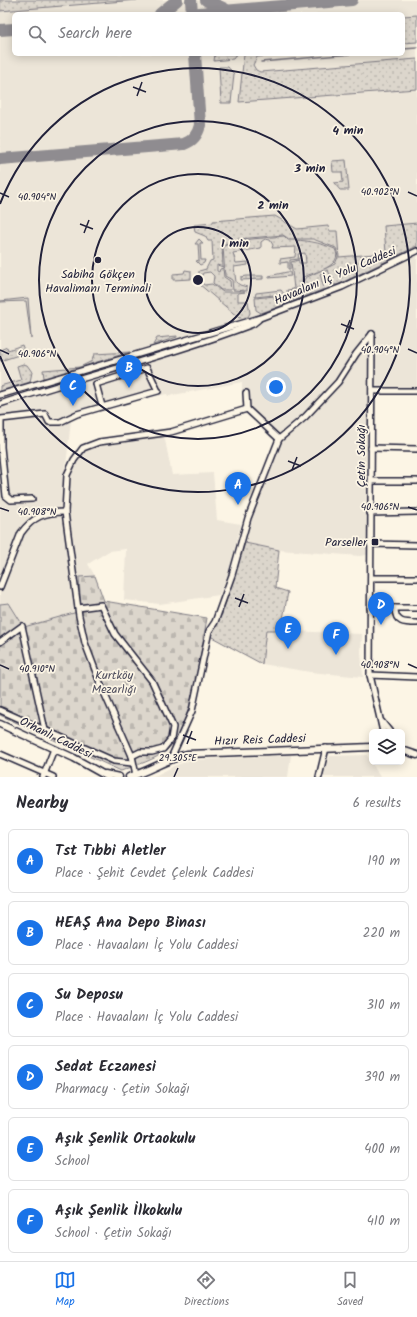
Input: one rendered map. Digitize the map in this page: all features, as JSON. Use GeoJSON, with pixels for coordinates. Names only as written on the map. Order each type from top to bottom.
{"type":"FeatureCollection","features":[{"type":"Feature","properties":{"kind":"street","name":"Havaalanı İç Yolu Caddesi"},"geometry":{"type":"LineString","coordinates":[[0,395],[260,318],[342,287],[417,251]]}},
{"type":"Feature","properties":{"kind":"street","name":"Havaalanı İç Yolu Caddesi"},"geometry":{"type":"LineString","coordinates":[[0,404],[189,348],[253,324],[260,318]]}},
{"type":"Feature","properties":{"kind":"street","name":"Çetin Sokağı"},"geometry":{"type":"LineString","coordinates":[[279,439],[305,417],[338,382],[356,354],[372,334],[370,674],[383,729]]}},
{"type":"Feature","properties":{"kind":"street"},"geometry":{"type":"LineString","coordinates":[[32,498],[11,500],[6,496],[0,446],[1,419],[45,414],[49,422],[60,422],[77,414],[158,390],[146,368],[96,384],[102,406]]}},
{"type":"Feature","properties":{"kind":"street"},"geometry":{"type":"LineString","coordinates":[[372,391],[417,391]]}},
{"type":"Feature","properties":{"kind":"street"},"geometry":{"type":"LineString","coordinates":[[171,758],[192,712],[209,630],[215,622],[232,575],[248,518],[279,439],[247,409],[246,393]]}},
{"type":"Feature","properties":{"kind":"street"},"geometry":{"type":"LineString","coordinates":[[136,775],[132,763],[132,756],[102,688],[85,643],[78,608],[65,512],[67,476],[74,460],[83,448],[99,442],[171,432],[247,409]]}},
{"type":"Feature","properties":{"kind":"street"},"geometry":{"type":"LineString","coordinates":[[371,448],[417,449]]}},
{"type":"Feature","properties":{"kind":"street"},"geometry":{"type":"LineString","coordinates":[[371,481],[417,481]]}},
{"type":"Feature","properties":{"kind":"street"},"geometry":{"type":"LineString","coordinates":[[0,587],[21,533],[26,526],[40,515],[50,512],[65,512]]}},
{"type":"Feature","properties":{"kind":"street"},"geometry":{"type":"LineString","coordinates":[[370,512],[417,512]]}},
{"type":"Feature","properties":{"kind":"street"},"geometry":{"type":"LineString","coordinates":[[370,544],[417,545]]}},
{"type":"Feature","properties":{"kind":"street"},"geometry":{"type":"LineString","coordinates":[[371,578],[417,578]]}},
{"type":"Feature","properties":{"kind":"street"},"geometry":{"type":"LineString","coordinates":[[78,608],[101,605],[115,634],[152,681],[173,727],[171,738],[163,749],[152,752],[140,752],[132,756]]}},
{"type":"Feature","properties":{"kind":"street"},"geometry":{"type":"LineString","coordinates":[[370,608],[417,608]]}},
{"type":"Feature","properties":{"kind":"street"},"geometry":{"type":"LineString","coordinates":[[395,608],[396,618],[398,621],[402,623],[417,623]]}},
{"type":"Feature","properties":{"kind":"street"},"geometry":{"type":"LineString","coordinates":[[0,642],[22,626],[45,730]]}},
{"type":"Feature","properties":{"kind":"street"},"geometry":{"type":"LineString","coordinates":[[370,674],[417,677]]}},
{"type":"Feature","properties":{"kind":"street"},"geometry":{"type":"LineString","coordinates":[[0,710],[114,761],[132,763]]}},
{"type":"Feature","properties":{"kind":"street","name":"Çetin Sokağı"},"geometry":{"type":"LineString","coordinates":[[382,721],[388,729]]}},
{"type":"Feature","properties":{"kind":"street","name":"Orhanlı Caddesi"},"geometry":{"type":"LineString","coordinates":[[0,724],[101,773]]}},
{"type":"Feature","properties":{"kind":"street","name":"Hızır Reis Caddesi"},"geometry":{"type":"LineString","coordinates":[[129,777],[171,758],[196,754],[369,747]]}},
{"type":"Feature","properties":{"kind":"street"},"geometry":{"type":"LineString","coordinates":[[319,777],[326,748]]}},
{"type":"Feature","properties":{"kind":"street"},"geometry":{"type":"LineString","coordinates":[[44,775],[54,749]]}},
{"type":"Feature","properties":{"kind":"street"},"geometry":{"type":"LineString","coordinates":[[405,751],[417,755]]}},
{"type":"Feature","properties":{"kind":"street"},"geometry":{"type":"LineString","coordinates":[[0,754],[44,775],[53,777]]}},
{"type":"Feature","properties":{"kind":"street"},"geometry":{"type":"LineString","coordinates":[[143,777],[151,768]]}},
{"type":"Feature","properties":{"kind":"street"},"geometry":{"type":"LineString","coordinates":[[101,773],[108,777]]}},
{"type":"Feature","properties":{"kind":"street"},"geometry":{"type":"LineString","coordinates":[[101,773],[119,777]]}},
{"type":"Feature","properties":{"kind":"shaded area"},"geometry":{"type":"Polygon","coordinates":[[[0,0],[417,0],[417,393],[373,393],[374,554],[360,556],[279,550],[245,543],[252,517],[282,441],[242,406],[242,382],[168,396],[167,394],[119,403],[71,420],[65,475],[65,478],[74,453],[83,444],[163,430],[172,475],[213,473],[217,520],[241,524],[229,572],[219,595],[160,604],[124,600],[126,549],[109,551],[88,564],[95,576],[79,577],[81,611],[24,627],[9,603],[0,604],[0,0]]]}},
{"type":"Feature","properties":{"kind":"shaded area"},"geometry":{"type":"Polygon","coordinates":[[[266,630],[362,634],[361,652],[363,677],[310,672],[262,664],[266,630]]]}},
{"type":"Feature","properties":{"kind":"shaded area"},"geometry":{"type":"Polygon","coordinates":[[[291,755],[288,777],[153,777],[174,766],[191,760],[291,755]]]}},
{"type":"Feature","properties":{"kind":"shaded area"},"geometry":{"type":"Polygon","coordinates":[[[367,755],[369,758],[369,765],[373,765],[380,777],[321,777],[330,756],[367,755]]]}},
{"type":"Feature","properties":{"kind":"green space"},"geometry":{"type":"Polygon","coordinates":[[[0,0],[137,0],[0,11],[0,0]]]}},
{"type":"Feature","properties":{"kind":"green space"},"geometry":{"type":"Polygon","coordinates":[[[417,15],[417,42],[405,43],[405,16],[417,15]]]}},
{"type":"Feature","properties":{"kind":"green space"},"geometry":{"type":"Polygon","coordinates":[[[215,56],[235,56],[233,59],[214,61],[215,56]]]}},
{"type":"Feature","properties":{"kind":"green space"},"geometry":{"type":"Polygon","coordinates":[[[244,56],[265,56],[257,57],[253,65],[256,70],[260,72],[417,59],[417,89],[239,102],[244,56]]]}},
{"type":"Feature","properties":{"kind":"green space"},"geometry":{"type":"Polygon","coordinates":[[[219,67],[228,67],[234,74],[231,103],[221,103],[219,67]]]}},
{"type":"Feature","properties":{"kind":"green space"},"geometry":{"type":"Polygon","coordinates":[[[346,160],[349,190],[340,190],[334,183],[343,182],[342,172],[333,172],[332,161],[346,160]]]}},
{"type":"Feature","properties":{"kind":"green space"},"geometry":{"type":"Polygon","coordinates":[[[275,216],[297,229],[328,226],[329,231],[337,231],[339,257],[386,253],[384,226],[417,223],[417,246],[337,285],[333,284],[328,270],[320,274],[324,289],[294,301],[288,294],[301,288],[305,278],[335,264],[338,257],[336,248],[313,239],[289,239],[283,235],[239,239],[236,243],[222,244],[223,267],[217,265],[217,271],[219,272],[220,269],[223,268],[224,277],[230,281],[231,290],[221,290],[213,283],[214,276],[210,272],[203,273],[200,280],[204,285],[212,284],[223,292],[245,292],[238,293],[238,301],[248,301],[250,313],[248,317],[239,318],[199,284],[199,271],[206,269],[210,261],[213,260],[212,241],[208,241],[205,236],[195,232],[194,225],[213,223],[213,221],[275,216]]]}},
{"type":"Feature","properties":{"kind":"green space"},"geometry":{"type":"Polygon","coordinates":[[[284,236],[288,240],[312,242],[335,249],[337,255],[335,260],[327,268],[303,277],[300,287],[287,292],[287,290],[294,289],[291,262],[299,260],[299,263],[306,263],[305,253],[298,254],[299,259],[290,260],[290,269],[288,269],[288,262],[280,263],[280,259],[295,257],[296,247],[272,248],[273,245],[270,240],[265,239],[261,242],[261,248],[233,253],[236,263],[248,262],[248,265],[234,267],[236,282],[247,287],[247,291],[233,290],[232,280],[225,276],[223,246],[236,244],[241,240],[284,236]]]}},
{"type":"Feature","properties":{"kind":"green space"},"geometry":{"type":"Polygon","coordinates":[[[199,239],[203,243],[200,243],[201,260],[205,260],[204,263],[200,265],[196,261],[199,260],[198,244],[195,244],[199,239]]]}},
{"type":"Feature","properties":{"kind":"green space"},"geometry":{"type":"Polygon","coordinates":[[[185,270],[191,271],[191,279],[173,280],[173,274],[184,273],[185,270]]]}},
{"type":"Feature","properties":{"kind":"green space"},"geometry":{"type":"Polygon","coordinates":[[[290,272],[291,276],[269,278],[269,276],[290,272]]]}},
{"type":"Feature","properties":{"kind":"green space"},"geometry":{"type":"Polygon","coordinates":[[[263,276],[263,279],[241,280],[241,277],[263,276]]]}},
{"type":"Feature","properties":{"kind":"green space"},"geometry":{"type":"Polygon","coordinates":[[[281,290],[284,294],[255,297],[256,293],[281,290]]]}},
{"type":"Feature","properties":{"kind":"green space"},"geometry":{"type":"Polygon","coordinates":[[[285,295],[292,302],[261,313],[256,310],[255,298],[285,295]]]}},
{"type":"Feature","properties":{"kind":"green space"},"geometry":{"type":"Polygon","coordinates":[[[28,298],[31,338],[26,301],[0,302],[28,298]]]}},
{"type":"Feature","properties":{"kind":"green space"},"geometry":{"type":"Polygon","coordinates":[[[177,337],[153,345],[157,338],[177,337]]]}},
{"type":"Feature","properties":{"kind":"green space"},"geometry":{"type":"Polygon","coordinates":[[[22,345],[25,353],[0,361],[0,350],[7,347],[8,350],[22,345]]]}},
{"type":"Feature","properties":{"kind":"green space"},"geometry":{"type":"Polygon","coordinates":[[[130,352],[44,378],[43,370],[80,367],[92,361],[94,354],[130,352]]]}},
{"type":"Feature","properties":{"kind":"green space"},"geometry":{"type":"Polygon","coordinates":[[[23,364],[27,365],[32,372],[30,382],[0,391],[0,386],[21,380],[17,366],[23,364]]]}},
{"type":"Feature","properties":{"kind":"green space"},"geometry":{"type":"Polygon","coordinates":[[[245,543],[279,550],[275,588],[288,592],[281,630],[266,630],[262,664],[210,636],[222,614],[245,543]]]}},
{"type":"Feature","properties":{"kind":"green space","name":"Kurtköy Mezarlığı"},"geometry":{"type":"Polygon","coordinates":[[[95,576],[104,601],[207,618],[194,687],[183,723],[176,738],[168,749],[158,756],[121,771],[0,715],[0,604],[9,603],[24,627],[81,611],[79,577],[95,576]]]}},
{"type":"Feature","properties":{"kind":"waterway"},"geometry":{"type":"LineString","coordinates":[[405,49],[417,48]]}},
{"type":"Feature","properties":{"kind":"waterway"},"geometry":{"type":"LineString","coordinates":[[261,62],[328,56]]}},
{"type":"Feature","properties":{"kind":"taxiway"},"geometry":{"type":"LineString","coordinates":[[162,12],[177,0]]}},
{"type":"Feature","properties":{"kind":"taxiway"},"geometry":{"type":"LineString","coordinates":[[191,0],[192,12]]}},
{"type":"Feature","properties":{"kind":"taxiway"},"geometry":{"type":"LineString","coordinates":[[206,0],[225,9]]}},
{"type":"Feature","properties":{"kind":"taxiway"},"geometry":{"type":"LineString","coordinates":[[211,12],[352,0]]}},
{"type":"Feature","properties":{"kind":"taxiway"},"geometry":{"type":"LineString","coordinates":[[0,30],[12,29]]}},
{"type":"Feature","properties":{"kind":"taxiway"},"geometry":{"type":"LineString","coordinates":[[0,159],[187,143],[195,137],[200,125],[195,56]]}},
{"type":"Feature","properties":{"kind":"place","name":"Sabiha Gökçen Havalimanı Terminali"},"geometry":{"type":"Point","coordinates":[98,260]}},
{"type":"Feature","properties":{"kind":"place","name":"HEAŞ Ana Depo Binası"},"geometry":{"type":"Point","coordinates":[129,388]}},
{"type":"Feature","properties":{"kind":"place","name":"Su Deposu"},"geometry":{"type":"Point","coordinates":[73,406]}},
{"type":"Feature","properties":{"kind":"place","name":"Tst Tıbbi Aletler"},"geometry":{"type":"Point","coordinates":[238,505]}},
{"type":"Feature","properties":{"kind":"place","name":"Parseller"},"geometry":{"type":"Point","coordinates":[375,542]}},
{"type":"Feature","properties":{"kind":"place","name":"Sedat Eczanesi"},"geometry":{"type":"Point","coordinates":[381,625]}},
{"type":"Feature","properties":{"kind":"place","name":"Aşık Şenlik Ortaokulu"},"geometry":{"type":"Point","coordinates":[288,649]}},
{"type":"Feature","properties":{"kind":"place","name":"Aşık Şenlik İlkokulu"},"geometry":{"type":"Point","coordinates":[336,655]}}]}
